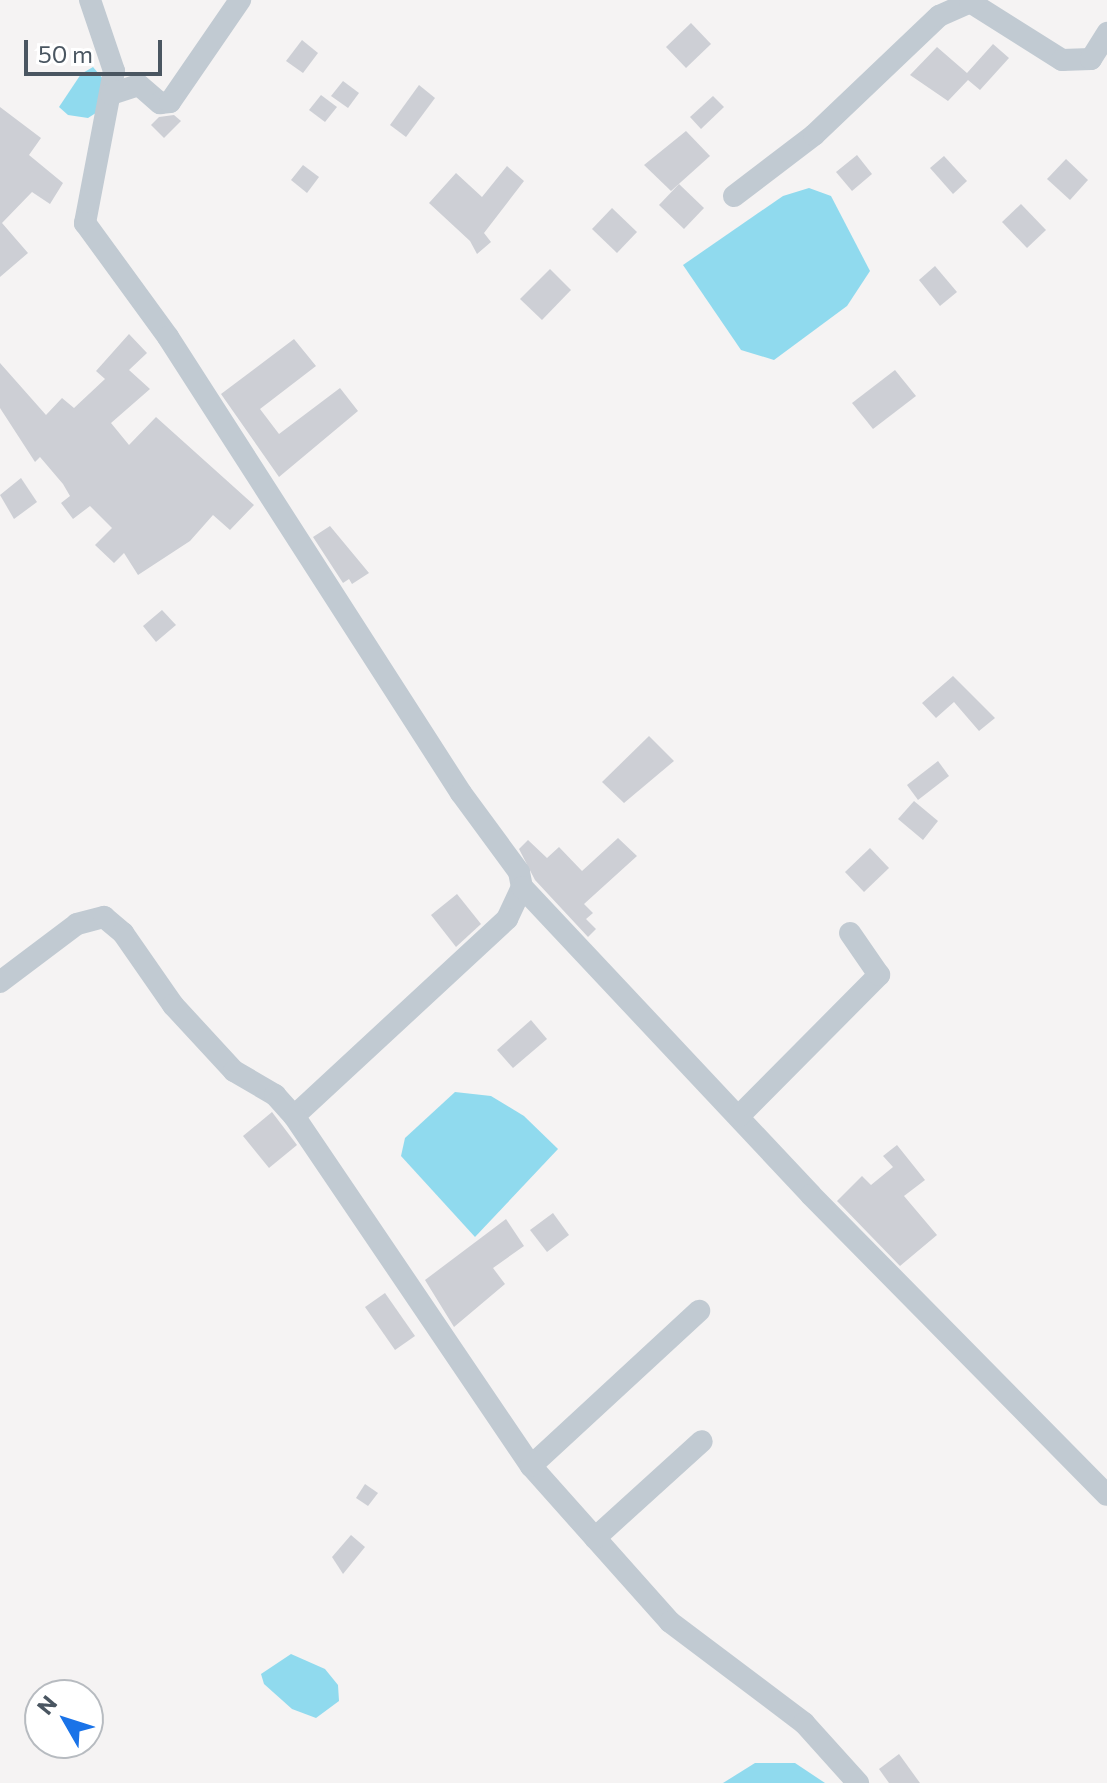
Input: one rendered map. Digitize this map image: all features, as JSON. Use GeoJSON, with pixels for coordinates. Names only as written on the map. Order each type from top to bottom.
{"type":"FeatureCollection","features":[{"type":"Feature","properties":{"kind":"street"},"geometry":{"type":"LineString","coordinates":[[90,0],[114,71],[85,223],[168,337],[282,508],[461,793],[519,872],[522,887],[739,1116],[1107,1495]]}},
{"type":"Feature","properties":{"kind":"street"},"geometry":{"type":"LineString","coordinates":[[111,94],[139,85],[160,103],[170,102],[240,0]]}},
{"type":"Feature","properties":{"kind":"street"},"geometry":{"type":"LineString","coordinates":[[734,196],[814,135],[939,16],[970,2],[1062,60],[1091,59],[1107,33]]}},
{"type":"Feature","properties":{"kind":"street"},"geometry":{"type":"LineString","coordinates":[[294,1116],[507,919],[522,887]]}},
{"type":"Feature","properties":{"kind":"street"},"geometry":{"type":"LineString","coordinates":[[0,982],[77,924],[104,917],[123,933],[173,1005],[234,1071],[275,1095],[294,1116],[531,1466],[670,1622],[804,1723],[858,1783]]}},
{"type":"Feature","properties":{"kind":"street"},"geometry":{"type":"LineString","coordinates":[[739,1116],[879,975],[850,933]]}},
{"type":"Feature","properties":{"kind":"street"},"geometry":{"type":"LineString","coordinates":[[531,1466],[699,1311]]}},
{"type":"Feature","properties":{"kind":"street"},"geometry":{"type":"LineString","coordinates":[[595,1538],[702,1441]]}},
{"type":"Feature","properties":{"kind":"water"},"geometry":{"type":"Polygon","coordinates":[[[93,67],[104,80],[99,111],[88,118],[68,115],[59,107],[81,74],[93,67]]]}},
{"type":"Feature","properties":{"kind":"water"},"geometry":{"type":"Polygon","coordinates":[[[809,188],[831,196],[870,271],[847,306],[774,360],[741,350],[683,265],[783,196],[809,188]]]}},
{"type":"Feature","properties":{"kind":"water"},"geometry":{"type":"Polygon","coordinates":[[[455,1092],[491,1096],[524,1116],[558,1149],[475,1237],[401,1156],[405,1138],[455,1092]]]}},
{"type":"Feature","properties":{"kind":"water"},"geometry":{"type":"Polygon","coordinates":[[[291,1654],[325,1669],[338,1685],[339,1701],[316,1718],[292,1709],[264,1684],[261,1674],[291,1654]]]}},
{"type":"Feature","properties":{"kind":"water"},"geometry":{"type":"Polygon","coordinates":[[[755,1763],[795,1763],[825,1783],[723,1783],[755,1763]]]}},
{"type":"Feature","properties":{"kind":"building"},"geometry":{"type":"Polygon","coordinates":[[[691,23],[711,44],[686,68],[666,47],[691,23]]]}},
{"type":"Feature","properties":{"kind":"building"},"geometry":{"type":"Polygon","coordinates":[[[302,40],[318,53],[303,73],[286,61],[302,40]]]}},
{"type":"Feature","properties":{"kind":"building"},"geometry":{"type":"Polygon","coordinates":[[[993,44],[1009,58],[980,90],[968,80],[948,101],[910,75],[937,47],[967,73],[993,44]]]}},
{"type":"Feature","properties":{"kind":"building"},"geometry":{"type":"Polygon","coordinates":[[[343,81],[359,93],[348,108],[331,96],[343,81]]]}},
{"type":"Feature","properties":{"kind":"building"},"geometry":{"type":"Polygon","coordinates":[[[419,85],[435,98],[406,137],[390,125],[419,85]]]}},
{"type":"Feature","properties":{"kind":"building"},"geometry":{"type":"Polygon","coordinates":[[[321,95],[337,107],[325,122],[309,110],[321,95]]]}},
{"type":"Feature","properties":{"kind":"building"},"geometry":{"type":"Polygon","coordinates":[[[713,96],[724,107],[701,129],[690,117],[713,96]]]}},
{"type":"Feature","properties":{"kind":"building"},"geometry":{"type":"Polygon","coordinates":[[[0,107],[41,138],[29,155],[63,183],[50,204],[32,192],[2,223],[28,253],[0,277],[0,107]]]}},
{"type":"Feature","properties":{"kind":"building"},"geometry":{"type":"Polygon","coordinates":[[[174,115],[181,121],[164,138],[151,125],[159,117],[174,115]]]}},
{"type":"Feature","properties":{"kind":"building"},"geometry":{"type":"Polygon","coordinates":[[[686,131],[710,156],[671,191],[644,165],[686,131]]]}},
{"type":"Feature","properties":{"kind":"building"},"geometry":{"type":"Polygon","coordinates":[[[857,155],[872,174],[852,191],[836,172],[857,155]]]}},
{"type":"Feature","properties":{"kind":"building"},"geometry":{"type":"Polygon","coordinates":[[[944,156],[967,181],[953,194],[930,168],[944,156]]]}},
{"type":"Feature","properties":{"kind":"building"},"geometry":{"type":"Polygon","coordinates":[[[1066,159],[1088,180],[1070,200],[1047,179],[1066,159]]]}},
{"type":"Feature","properties":{"kind":"building"},"geometry":{"type":"Polygon","coordinates":[[[303,165],[319,177],[307,193],[291,180],[303,165]]]}},
{"type":"Feature","properties":{"kind":"building"},"geometry":{"type":"Polygon","coordinates":[[[507,166],[524,181],[484,233],[491,242],[477,254],[470,241],[429,203],[456,173],[482,197],[507,166]]]}},
{"type":"Feature","properties":{"kind":"building"},"geometry":{"type":"Polygon","coordinates":[[[679,184],[704,208],[684,229],[659,205],[679,184]]]}},
{"type":"Feature","properties":{"kind":"building"},"geometry":{"type":"Polygon","coordinates":[[[1021,204],[1046,230],[1027,248],[1002,222],[1021,204]]]}},
{"type":"Feature","properties":{"kind":"building"},"geometry":{"type":"Polygon","coordinates":[[[612,208],[637,232],[617,253],[592,229],[612,208]]]}},
{"type":"Feature","properties":{"kind":"building"},"geometry":{"type":"Polygon","coordinates":[[[935,266],[957,292],[940,306],[919,280],[935,266]]]}},
{"type":"Feature","properties":{"kind":"building"},"geometry":{"type":"Polygon","coordinates":[[[550,269],[571,290],[542,320],[520,299],[550,269]]]}},
{"type":"Feature","properties":{"kind":"building"},"geometry":{"type":"Polygon","coordinates":[[[129,334],[147,353],[129,370],[150,389],[111,423],[129,445],[156,417],[254,505],[230,530],[213,515],[190,541],[138,575],[124,553],[114,563],[95,545],[112,528],[90,506],[73,519],[61,503],[70,496],[63,484],[40,457],[35,462],[0,408],[0,363],[46,415],[62,398],[74,408],[105,379],[96,371],[129,334]]]}},
{"type":"Feature","properties":{"kind":"building"},"geometry":{"type":"Polygon","coordinates":[[[294,339],[316,366],[260,409],[279,434],[340,388],[358,411],[279,477],[221,394],[294,339]]]}},
{"type":"Feature","properties":{"kind":"building"},"geometry":{"type":"Polygon","coordinates":[[[895,370],[916,396],[873,429],[852,403],[895,370]]]}},
{"type":"Feature","properties":{"kind":"building"},"geometry":{"type":"Polygon","coordinates":[[[21,478],[37,502],[14,519],[0,495],[21,478]]]}},
{"type":"Feature","properties":{"kind":"building"},"geometry":{"type":"Polygon","coordinates":[[[330,526],[369,573],[352,584],[349,579],[343,583],[313,537],[330,526]]]}},
{"type":"Feature","properties":{"kind":"building"},"geometry":{"type":"Polygon","coordinates":[[[162,610],[176,625],[156,642],[143,626],[162,610]]]}},
{"type":"Feature","properties":{"kind":"building"},"geometry":{"type":"Polygon","coordinates":[[[953,676],[995,718],[979,731],[954,702],[936,718],[922,703],[953,676]]]}},
{"type":"Feature","properties":{"kind":"building"},"geometry":{"type":"Polygon","coordinates":[[[649,736],[674,761],[624,803],[602,782],[649,736]]]}},
{"type":"Feature","properties":{"kind":"building"},"geometry":{"type":"Polygon","coordinates":[[[938,761],[949,776],[918,800],[907,785],[938,761]]]}},
{"type":"Feature","properties":{"kind":"building"},"geometry":{"type":"Polygon","coordinates":[[[914,801],[938,821],[923,840],[898,819],[914,801]]]}},
{"type":"Feature","properties":{"kind":"building"},"geometry":{"type":"Polygon","coordinates":[[[618,838],[637,856],[584,904],[593,913],[586,919],[596,929],[588,937],[535,880],[519,849],[528,840],[547,858],[559,847],[582,871],[618,838]]]}},
{"type":"Feature","properties":{"kind":"building"},"geometry":{"type":"Polygon","coordinates":[[[870,848],[889,868],[864,892],[845,872],[870,848]]]}},
{"type":"Feature","properties":{"kind":"building"},"geometry":{"type":"Polygon","coordinates":[[[457,894],[481,924],[456,947],[431,915],[457,894]]]}},
{"type":"Feature","properties":{"kind":"building"},"geometry":{"type":"Polygon","coordinates":[[[531,1020],[547,1039],[513,1068],[497,1050],[531,1020]]]}},
{"type":"Feature","properties":{"kind":"building"},"geometry":{"type":"Polygon","coordinates":[[[272,1112],[297,1145],[269,1168],[243,1136],[272,1112]]]}},
{"type":"Feature","properties":{"kind":"building"},"geometry":{"type":"Polygon","coordinates":[[[897,1145],[925,1180],[904,1196],[937,1235],[900,1266],[837,1201],[862,1176],[871,1185],[893,1167],[883,1156],[897,1145]]]}},
{"type":"Feature","properties":{"kind":"building"},"geometry":{"type":"Polygon","coordinates":[[[553,1213],[569,1235],[547,1252],[530,1230],[553,1213]]]}},
{"type":"Feature","properties":{"kind":"building"},"geometry":{"type":"Polygon","coordinates":[[[506,1219],[524,1246],[493,1268],[505,1284],[454,1327],[425,1280],[506,1219]]]}},
{"type":"Feature","properties":{"kind":"building"},"geometry":{"type":"Polygon","coordinates":[[[385,1293],[415,1336],[395,1350],[365,1307],[385,1293]]]}},
{"type":"Feature","properties":{"kind":"building"},"geometry":{"type":"Polygon","coordinates":[[[365,1484],[378,1493],[368,1506],[356,1498],[365,1484]]]}},
{"type":"Feature","properties":{"kind":"building"},"geometry":{"type":"Polygon","coordinates":[[[351,1535],[365,1547],[343,1574],[332,1557],[351,1535]]]}},
{"type":"Feature","properties":{"kind":"building"},"geometry":{"type":"Polygon","coordinates":[[[899,1754],[920,1783],[889,1783],[879,1769],[899,1754]]]}}]}
